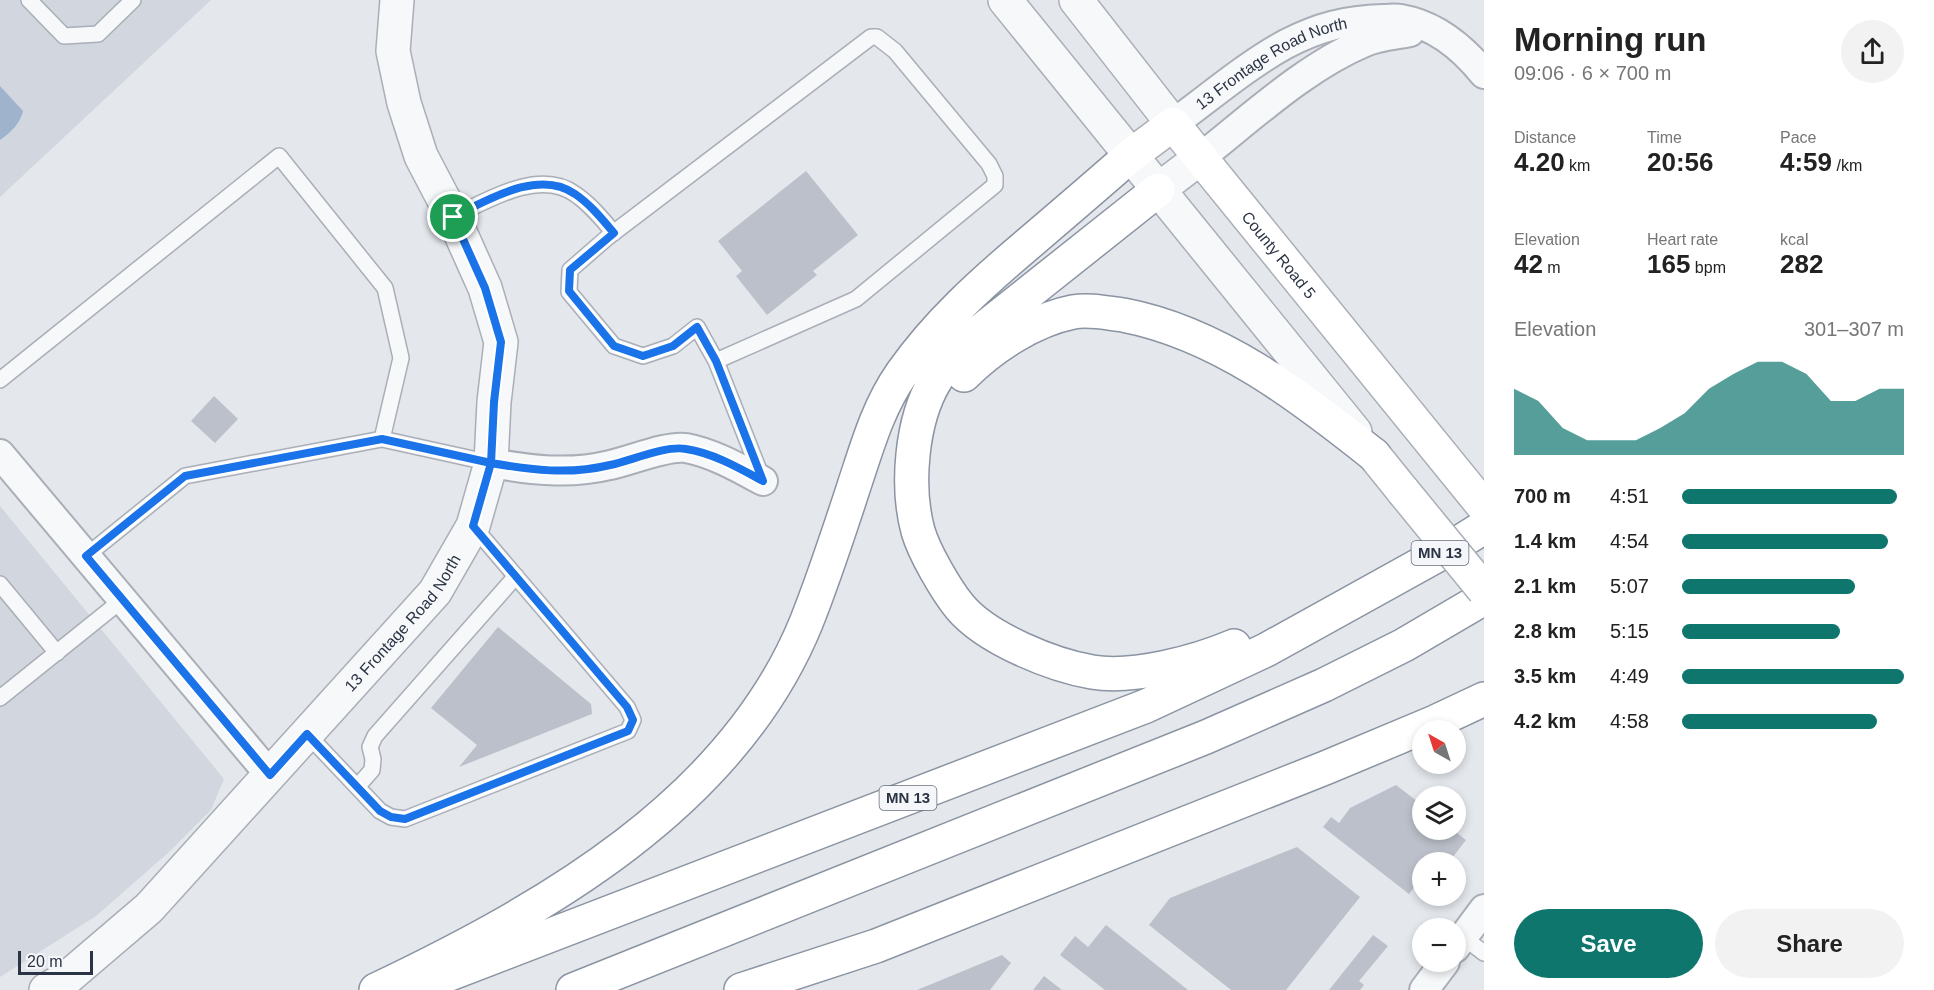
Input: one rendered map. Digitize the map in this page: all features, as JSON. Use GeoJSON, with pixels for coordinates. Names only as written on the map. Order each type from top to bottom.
{"type":"FeatureCollection","features":[{"type":"Feature","properties":{"kind":"main road","name":"13 Frontage Road North"},"geometry":{"type":"LineString","coordinates":[[376,990],[437,961],[526,912],[616,853],[683,796],[734,744],[771,692],[800,638],[819,591],[874,423],[901,375],[938,327],[985,281],[1130,156],[1173,124]]}},
{"type":"Feature","properties":{"kind":"main road","name":"County Road 5"},"geometry":{"type":"LineString","coordinates":[[1173,124],[1484,507]]}},
{"type":"Feature","properties":{"kind":"main road"},"geometry":{"type":"LineString","coordinates":[[1158,190],[982,329],[951,357],[934,382],[922,409],[912,461],[918,532],[936,570],[961,608],[993,634],[1055,663],[1094,672],[1139,673],[1217,653],[1396,578]]}},
{"type":"Feature","properties":{"kind":"main road"},"geometry":{"type":"LineString","coordinates":[[912,461],[954,385],[978,360],[1005,341],[1036,325],[1073,312],[1103,312],[1146,320],[1190,334],[1276,381],[1374,455],[1484,590]]}},
{"type":"Feature","properties":{"kind":"main road","name":"MN 13"},"geometry":{"type":"LineString","coordinates":[[408,990],[1146,706],[1266,650],[1484,527]]}},
{"type":"Feature","properties":{"kind":"main road"},"geometry":{"type":"LineString","coordinates":[[573,990],[1206,737],[1324,685],[1404,645],[1484,598]]}},
{"type":"Feature","properties":{"kind":"main road"},"geometry":{"type":"LineString","coordinates":[[741,990],[876,946],[1325,768],[1484,699]]}},
{"type":"Feature","properties":{"kind":"street","name":"13 Frontage Road North"},"geometry":{"type":"LineString","coordinates":[[46,990],[67,978],[149,908],[435,592],[473,526],[491,463],[494,402],[501,342],[485,288],[453,217],[421,156],[404,103],[393,51],[397,0]]}},
{"type":"Feature","properties":{"kind":"street"},"geometry":{"type":"LineString","coordinates":[[1005,0],[1374,455]]}},
{"type":"Feature","properties":{"kind":"street","name":"County Road 5"},"geometry":{"type":"LineString","coordinates":[[1076,0],[1173,124]]}},
{"type":"Feature","properties":{"kind":"street","name":"13 Frontage Road North"},"geometry":{"type":"LineString","coordinates":[[1173,124],[1286,44],[1332,24],[1401,19],[1430,29],[1449,40],[1469,56],[1484,74]]}},
{"type":"Feature","properties":{"kind":"street","name":"13 Frontage Road North"},"geometry":{"type":"LineString","coordinates":[[1158,190],[1280,95],[1330,60],[1367,41],[1430,29]]}},
{"type":"Feature","properties":{"kind":"street"},"geometry":{"type":"LineString","coordinates":[[491,463],[540,471],[573,470],[609,466],[654,453],[685,448],[730,463],[763,481]]}},
{"type":"Feature","properties":{"kind":"street"},"geometry":{"type":"LineString","coordinates":[[0,454],[270,775]]}},
{"type":"Feature","properties":{"kind":"street"},"geometry":{"type":"LineString","coordinates":[[1467,946],[1484,909]]}},
{"type":"Feature","properties":{"kind":"street"},"geometry":{"type":"LineString","coordinates":[[1424,990],[1438,972]]}},
{"type":"Feature","properties":{"kind":"lane"},"geometry":{"type":"LineString","coordinates":[[29,0],[64,36],[98,34],[133,0]]}},
{"type":"Feature","properties":{"kind":"lane"},"geometry":{"type":"LineString","coordinates":[[716,361],[855,299],[900,265],[995,185],[995,176],[989,164],[895,51],[878,37],[871,37],[614,233],[570,270],[569,291],[614,346],[643,356],[673,346],[697,327],[716,361],[763,481]]}},
{"type":"Feature","properties":{"kind":"lane"},"geometry":{"type":"LineString","coordinates":[[0,380],[279,156],[385,288],[401,358],[382,439]]}},
{"type":"Feature","properties":{"kind":"lane"},"geometry":{"type":"LineString","coordinates":[[453,217],[514,188],[550,185],[573,192],[591,207],[614,233]]}},
{"type":"Feature","properties":{"kind":"lane"},"geometry":{"type":"LineString","coordinates":[[86,556],[185,476],[382,439],[491,463]]}},
{"type":"Feature","properties":{"kind":"lane"},"geometry":{"type":"LineString","coordinates":[[307,734],[380,811],[391,817],[405,819],[628,731],[633,720],[627,707],[473,526]]}},
{"type":"Feature","properties":{"kind":"lane"},"geometry":{"type":"LineString","coordinates":[[357,787],[372,770],[373,759],[370,747],[375,736],[516,576]]}},
{"type":"Feature","properties":{"kind":"lane"},"geometry":{"type":"LineString","coordinates":[[0,584],[57,653]]}},
{"type":"Feature","properties":{"kind":"lane"},"geometry":{"type":"LineString","coordinates":[[0,698],[122,600]]}},
{"type":"Feature","properties":{"kind":"shaded area"},"geometry":{"type":"Polygon","coordinates":[[[0,0],[211,0],[0,197],[0,0]]]}},
{"type":"Feature","properties":{"kind":"shaded area"},"geometry":{"type":"Polygon","coordinates":[[[0,506],[224,779],[211,810],[169,852],[96,916],[0,977],[0,506]]]}},
{"type":"Feature","properties":{"kind":"water"},"geometry":{"type":"Polygon","coordinates":[[[0,86],[23,111],[15,127],[0,140],[0,86]]]}},
{"type":"Feature","properties":{"kind":"building"},"geometry":{"type":"Polygon","coordinates":[[[806,171],[858,235],[813,271],[817,275],[767,315],[736,276],[742,271],[718,241],[806,171]]]}},
{"type":"Feature","properties":{"kind":"building"},"geometry":{"type":"Polygon","coordinates":[[[214,396],[238,419],[215,443],[191,421],[214,396]]]}},
{"type":"Feature","properties":{"kind":"building"},"geometry":{"type":"Polygon","coordinates":[[[498,627],[591,704],[592,714],[459,767],[477,745],[431,708],[498,627]]]}},
{"type":"Feature","properties":{"kind":"building"},"geometry":{"type":"Polygon","coordinates":[[[1396,785],[1412,797],[1412,840],[1466,840],[1457,852],[1412,852],[1412,890],[1409,894],[1323,827],[1331,817],[1339,823],[1350,808],[1396,785]]]}},
{"type":"Feature","properties":{"kind":"building"},"geometry":{"type":"Polygon","coordinates":[[[1297,847],[1360,897],[1286,990],[1231,990],[1149,925],[1170,898],[1297,847]]]}},
{"type":"Feature","properties":{"kind":"building"},"geometry":{"type":"Polygon","coordinates":[[[1106,925],[1188,990],[1105,990],[1060,955],[1075,936],[1088,947],[1106,925]]]}},
{"type":"Feature","properties":{"kind":"building"},"geometry":{"type":"Polygon","coordinates":[[[1373,935],[1388,946],[1359,981],[1364,985],[1360,990],[1329,990],[1373,935]]]}},
{"type":"Feature","properties":{"kind":"building"},"geometry":{"type":"Polygon","coordinates":[[[1002,955],[1011,963],[990,990],[917,990],[1002,955]]]}},
{"type":"Feature","properties":{"kind":"building"},"geometry":{"type":"Polygon","coordinates":[[[1044,976],[1062,990],[1033,990],[1044,976]]]}},
{"type":"Feature","properties":{"kind":"route"},"geometry":{"type":"LineString","coordinates":[[453,217],[485,288],[501,342],[494,402],[491,463],[382,439],[185,476],[86,556],[270,775],[307,734],[380,811],[391,817],[405,819],[628,731],[633,720],[627,707],[473,526],[491,463],[540,471],[573,470],[609,466],[654,453],[685,448],[730,463],[763,481],[716,361],[697,327],[673,346],[643,356],[614,346],[569,291],[570,270],[614,233],[591,207],[573,192],[550,185],[514,188],[453,217]]}}]}
